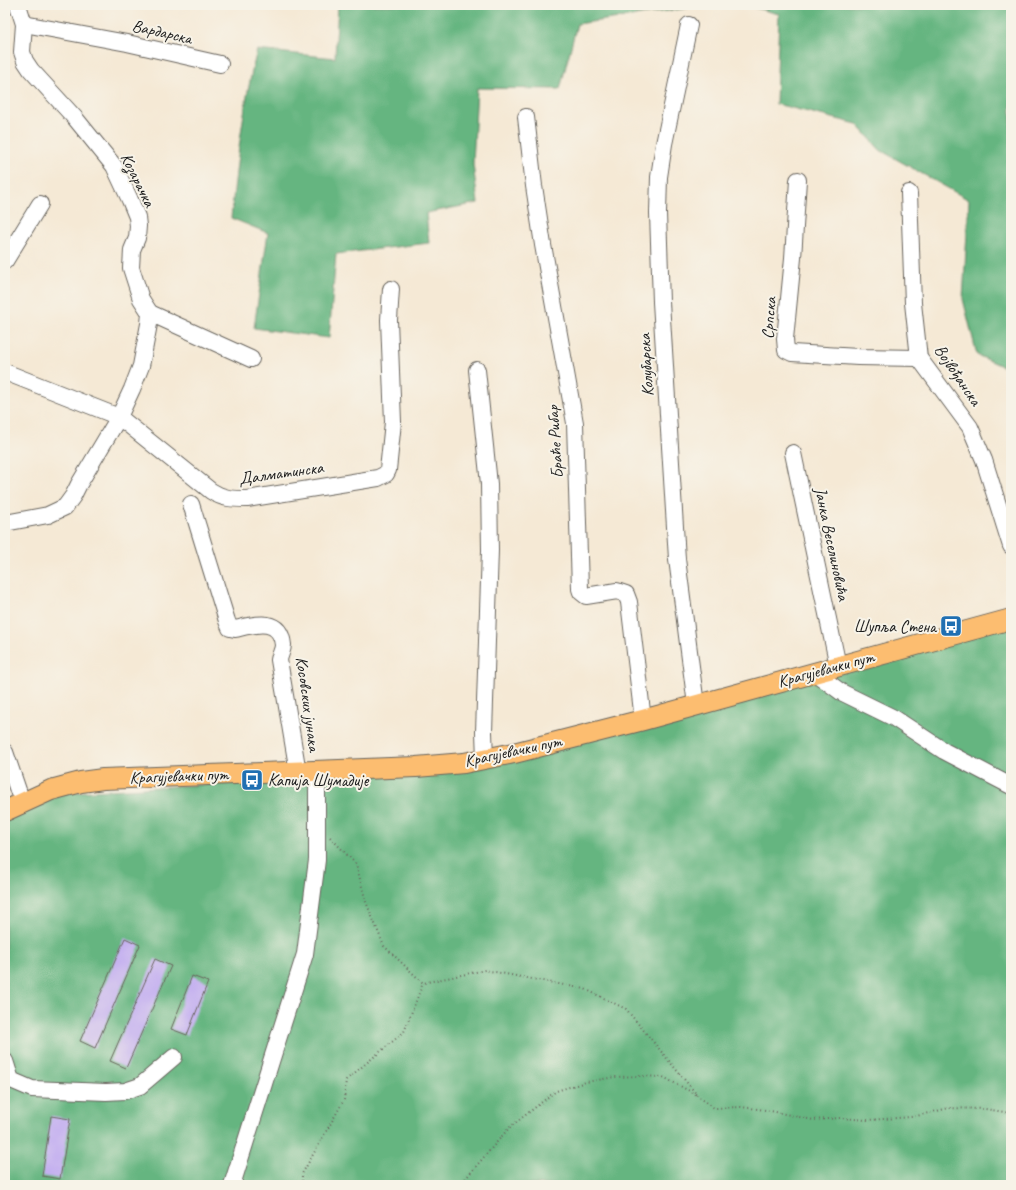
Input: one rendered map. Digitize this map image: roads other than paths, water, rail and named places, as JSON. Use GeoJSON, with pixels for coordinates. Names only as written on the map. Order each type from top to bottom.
{"type":"FeatureCollection","features":[{"type":"Feature","properties":{"kind":"main road","name":"Крагујевачки пут"},"geometry":{"type":"LineString","coordinates":[[14,806],[51,790],[81,782],[103,779],[416,767],[464,763],[514,754],[1011,619]]}},
{"type":"Feature","properties":{"kind":"street","name":"Козарачка"},"geometry":{"type":"LineString","coordinates":[[18,5],[24,24],[22,52],[25,61],[31,70],[75,118],[114,166],[130,200],[137,217],[138,226],[137,238],[132,250],[131,268],[141,299],[150,313]]}},
{"type":"Feature","properties":{"kind":"street","name":"Вардарска"},"geometry":{"type":"LineString","coordinates":[[24,24],[128,43],[220,64]]}},
{"type":"Feature","properties":{"kind":"street","name":"Колубарска"},"geometry":{"type":"LineString","coordinates":[[689,25],[664,144],[659,177],[658,213],[661,302],[676,551],[696,705]]}},
{"type":"Feature","properties":{"kind":"street","name":"Браће Рибар"},"geometry":{"type":"LineString","coordinates":[[526,117],[543,245],[575,423],[580,589],[586,596],[617,591],[626,594],[629,602],[643,720]]}},
{"type":"Feature","properties":{"kind":"street","name":"Српска"},"geometry":{"type":"LineString","coordinates":[[798,180],[793,258],[785,339],[786,350],[799,354],[919,358]]}},
{"type":"Feature","properties":{"kind":"street","name":"Војвођанска"},"geometry":{"type":"LineString","coordinates":[[909,193],[913,303],[919,358],[970,427],[984,460],[1011,546]]}},
{"type":"Feature","properties":{"kind":"street"},"geometry":{"type":"LineString","coordinates":[[5,261],[40,204]]}},
{"type":"Feature","properties":{"kind":"street","name":"Далматинска"},"geometry":{"type":"LineString","coordinates":[[5,372],[119,417],[211,491],[230,499],[247,499],[383,476],[388,470],[393,422],[389,320],[391,289]]}},
{"type":"Feature","properties":{"kind":"street"},"geometry":{"type":"LineString","coordinates":[[5,523],[48,515],[65,507],[73,496],[119,417],[141,366],[150,324],[150,313],[251,359]]}},
{"type":"Feature","properties":{"kind":"street"},"geometry":{"type":"LineString","coordinates":[[477,370],[489,484],[490,550],[484,732],[485,759]]}},
{"type":"Feature","properties":{"kind":"street","name":"Јанка Веселиновића"},"geometry":{"type":"LineString","coordinates":[[793,453],[838,666]]}},
{"type":"Feature","properties":{"kind":"street","name":"Косовских јунака"},"geometry":{"type":"LineString","coordinates":[[191,504],[230,628],[235,629],[265,624],[274,628],[281,636],[283,648],[279,660],[308,772]]}},
{"type":"Feature","properties":{"kind":"street"},"geometry":{"type":"LineString","coordinates":[[815,673],[841,692],[894,718],[944,751],[1011,786]]}},
{"type":"Feature","properties":{"kind":"street"},"geometry":{"type":"LineString","coordinates":[[5,752],[14,806]]}},
{"type":"Feature","properties":{"kind":"street"},"geometry":{"type":"LineString","coordinates":[[232,1185],[306,954],[317,860],[318,824],[308,772]]}},
{"type":"Feature","properties":{"kind":"street"},"geometry":{"type":"LineString","coordinates":[[5,1061],[11,1080],[32,1089],[106,1092],[125,1091],[140,1086],[174,1057]]}},
{"type":"Feature","properties":{"kind":"place","name":"Шупља Стена"},"geometry":{"type":"Point","coordinates":[951,626]}},
{"type":"Feature","properties":{"kind":"place","name":"Капија Шумадије"},"geometry":{"type":"Point","coordinates":[252,780]}}]}
